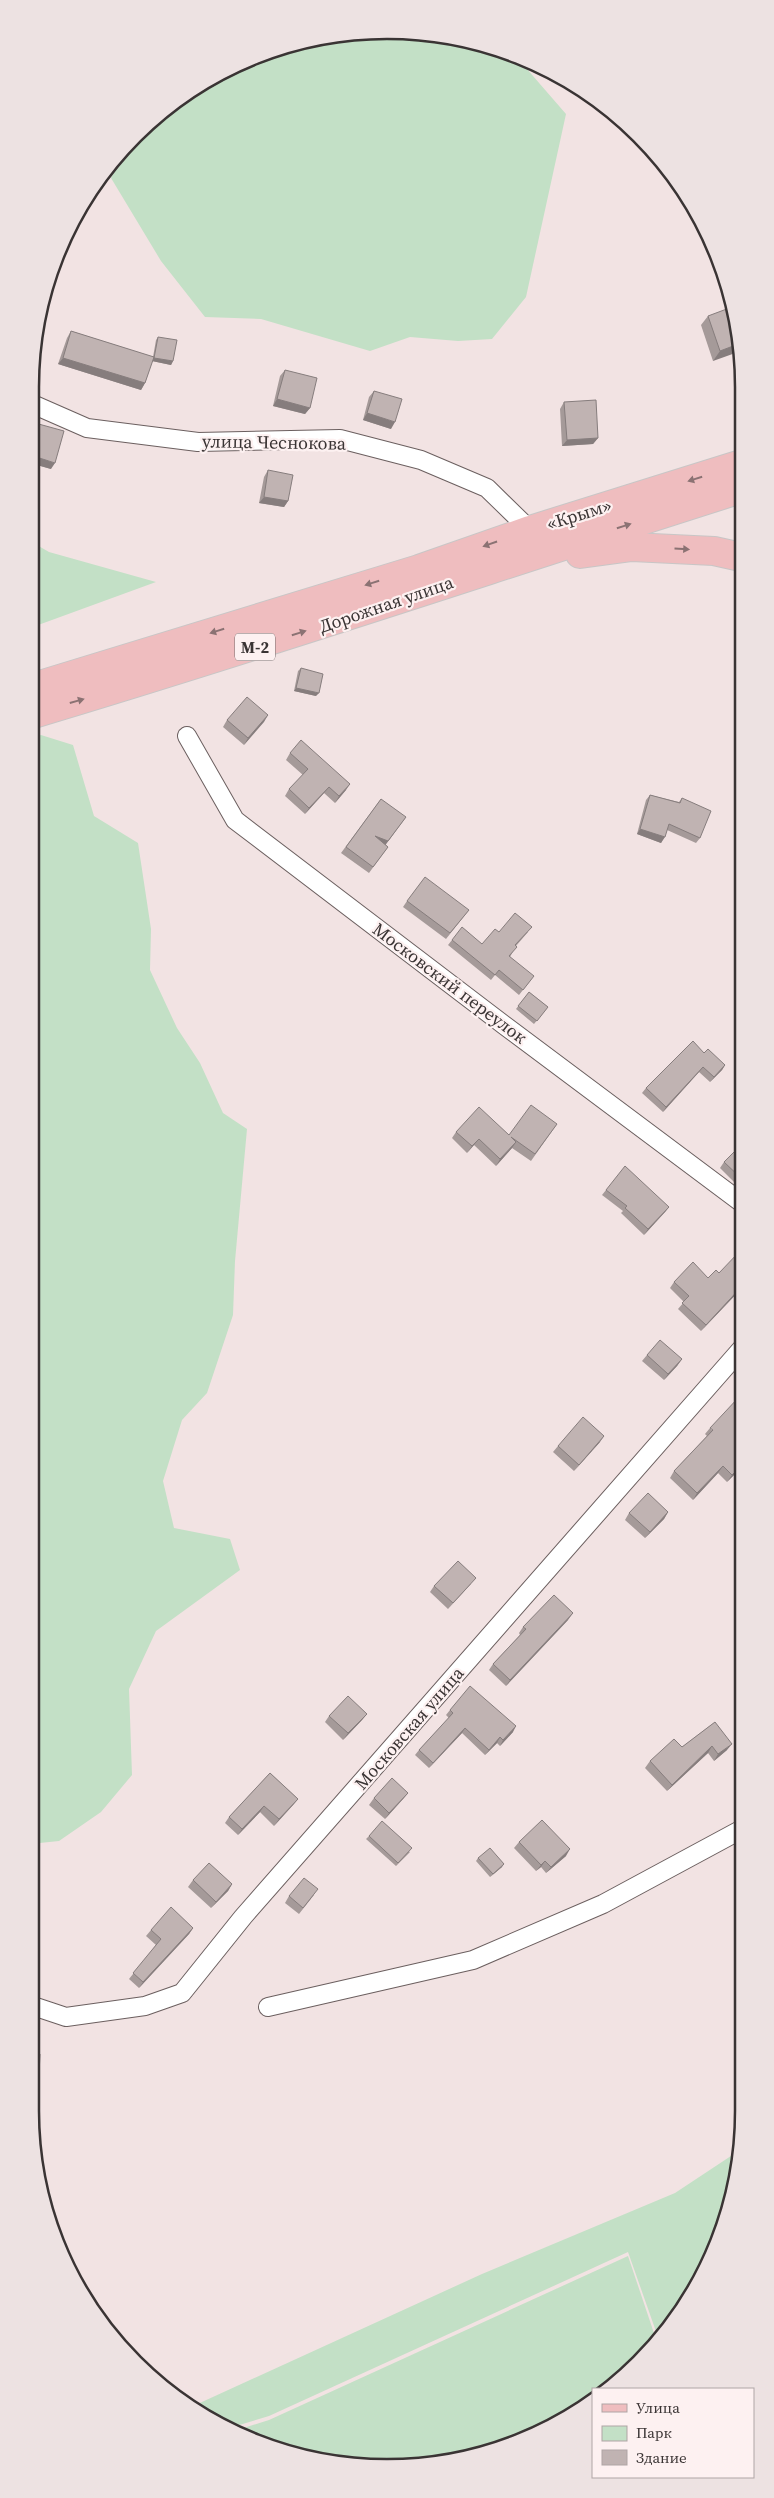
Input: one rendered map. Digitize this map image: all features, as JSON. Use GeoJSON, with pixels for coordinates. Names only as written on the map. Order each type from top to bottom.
{"type":"FeatureCollection","features":[{"type":"Feature","properties":{"kind":"main road","name":"«Крым»"},"geometry":{"type":"LineString","coordinates":[[419,568],[530,530],[735,466]]}},
{"type":"Feature","properties":{"kind":"main road","name":"Дорожная улица"},"geometry":{"type":"LineString","coordinates":[[39,712],[303,632],[478,573],[735,491]]}},
{"type":"Feature","properties":{"kind":"main road"},"geometry":{"type":"LineString","coordinates":[[478,573],[560,556],[632,546],[714,551],[735,556]]}},
{"type":"Feature","properties":{"kind":"main road","name":"Дорожная улица"},"geometry":{"type":"LineString","coordinates":[[39,685],[419,568]]}},
{"type":"Feature","properties":{"kind":"street","name":"улица Чеснокова"},"geometry":{"type":"LineString","coordinates":[[39,407],[87,428],[198,442],[340,439],[421,460],[488,488],[530,530]]}},
{"type":"Feature","properties":{"kind":"street","name":"Московский переулок"},"geometry":{"type":"LineString","coordinates":[[187,736],[235,820],[735,1198]]}},
{"type":"Feature","properties":{"kind":"street","name":"Московская улица"},"geometry":{"type":"LineString","coordinates":[[39,2008],[66,2017],[144,2006],[182,1993],[250,1909],[735,1356]]}},
{"type":"Feature","properties":{"kind":"street"},"geometry":{"type":"LineString","coordinates":[[268,2007],[473,1960],[603,1904],[735,1833]]}},
{"type":"Feature","properties":{"kind":"green space"},"geometry":{"type":"Polygon","coordinates":[[[364,39],[410,39],[455,45],[499,57],[526,68],[566,114],[526,297],[492,339],[458,341],[410,337],[370,351],[261,319],[205,317],[161,261],[111,178],[125,157],[157,125],[194,97],[213,85],[254,65],[319,45],[364,39]]]}},
{"type":"Feature","properties":{"kind":"green space"},"geometry":{"type":"Polygon","coordinates":[[[39,546],[49,552],[156,582],[39,625],[39,546]]]}},
{"type":"Feature","properties":{"kind":"green space"},"geometry":{"type":"Polygon","coordinates":[[[39,736],[73,745],[94,816],[138,843],[151,929],[150,970],[177,1028],[200,1063],[223,1113],[247,1129],[235,1261],[233,1315],[207,1393],[182,1420],[163,1481],[174,1528],[230,1539],[240,1570],[156,1631],[129,1689],[132,1775],[101,1812],[59,1841],[39,1843],[39,736]]]}},
{"type":"Feature","properties":{"kind":"green space"},"geometry":{"type":"Polygon","coordinates":[[[732,2155],[729,2179],[709,2244],[689,2285],[656,2332],[628,2252],[269,2416],[238,2425],[198,2404],[482,2274],[675,2193],[732,2155]]]}},
{"type":"Feature","properties":{"kind":"green space"},"geometry":{"type":"Polygon","coordinates":[[[628,2256],[654,2334],[617,2373],[598,2388],[592,2388],[592,2392],[561,2413],[499,2441],[455,2453],[410,2459],[364,2459],[319,2453],[275,2441],[244,2428],[269,2420],[628,2256]]]}},
{"type":"Feature","properties":{"kind":"building"},"geometry":{"type":"Polygon","coordinates":[[[726,309],[733,346],[720,351],[708,316],[726,309]]]}},
{"type":"Feature","properties":{"kind":"building"},"geometry":{"type":"Polygon","coordinates":[[[71,331],[154,357],[145,383],[63,358],[71,331]]]}},
{"type":"Feature","properties":{"kind":"building"},"geometry":{"type":"Polygon","coordinates":[[[158,337],[177,340],[173,361],[154,358],[158,337]]]}},
{"type":"Feature","properties":{"kind":"building"},"geometry":{"type":"Polygon","coordinates":[[[285,370],[317,378],[310,408],[277,399],[285,370]]]}},
{"type":"Feature","properties":{"kind":"building"},"geometry":{"type":"Polygon","coordinates":[[[374,391],[402,399],[395,422],[367,413],[374,391]]]}},
{"type":"Feature","properties":{"kind":"building"},"geometry":{"type":"Polygon","coordinates":[[[596,400],[598,438],[567,440],[564,402],[596,400]]]}},
{"type":"Feature","properties":{"kind":"building"},"geometry":{"type":"Polygon","coordinates":[[[39,424],[64,431],[55,463],[39,458],[39,424]]]}},
{"type":"Feature","properties":{"kind":"building"},"geometry":{"type":"Polygon","coordinates":[[[268,470],[293,475],[288,501],[264,497],[268,470]]]}},
{"type":"Feature","properties":{"kind":"building"},"geometry":{"type":"Polygon","coordinates":[[[301,668],[323,674],[319,693],[296,688],[301,668]]]}},
{"type":"Feature","properties":{"kind":"building"},"geometry":{"type":"Polygon","coordinates":[[[247,697],[268,715],[248,738],[227,720],[247,697]]]}},
{"type":"Feature","properties":{"kind":"building"},"geometry":{"type":"Polygon","coordinates":[[[301,740],[350,784],[339,796],[329,787],[309,808],[289,789],[308,769],[290,753],[301,740]]]}},
{"type":"Feature","properties":{"kind":"building"},"geometry":{"type":"Polygon","coordinates":[[[650,795],[680,803],[682,798],[711,811],[700,838],[669,824],[665,837],[640,829],[650,795]]]}},
{"type":"Feature","properties":{"kind":"building"},"geometry":{"type":"Polygon","coordinates":[[[381,799],[406,817],[388,841],[375,836],[388,847],[373,867],[346,847],[381,799]]]}},
{"type":"Feature","properties":{"kind":"building"},"geometry":{"type":"Polygon","coordinates":[[[425,877],[469,910],[450,933],[407,901],[425,877]]]}},
{"type":"Feature","properties":{"kind":"building"},"geometry":{"type":"Polygon","coordinates":[[[515,913],[532,927],[515,945],[517,947],[509,956],[534,976],[523,990],[499,970],[495,975],[452,940],[462,927],[482,944],[495,929],[499,932],[515,913]]]}},
{"type":"Feature","properties":{"kind":"building"},"geometry":{"type":"Polygon","coordinates":[[[529,992],[548,1007],[537,1021],[518,1006],[529,992]]]}},
{"type":"Feature","properties":{"kind":"building"},"geometry":{"type":"Polygon","coordinates":[[[693,1041],[704,1053],[708,1049],[725,1065],[714,1077],[703,1067],[666,1107],[646,1088],[693,1041]]]}},
{"type":"Feature","properties":{"kind":"building"},"geometry":{"type":"Polygon","coordinates":[[[531,1105],[557,1124],[535,1154],[511,1137],[516,1142],[500,1159],[479,1139],[472,1146],[456,1132],[479,1107],[509,1135],[531,1105]]]}},
{"type":"Feature","properties":{"kind":"building"},"geometry":{"type":"Polygon","coordinates":[[[735,1151],[735,1172],[724,1162],[735,1151]]]}},
{"type":"Feature","properties":{"kind":"building"},"geometry":{"type":"Polygon","coordinates":[[[625,1166],[669,1207],[648,1229],[625,1208],[627,1206],[606,1190],[625,1166]]]}},
{"type":"Feature","properties":{"kind":"building"},"geometry":{"type":"Polygon","coordinates":[[[735,1256],[735,1294],[706,1325],[682,1303],[689,1296],[674,1282],[693,1262],[708,1278],[716,1270],[719,1273],[735,1256]]]}},
{"type":"Feature","properties":{"kind":"building"},"geometry":{"type":"Polygon","coordinates":[[[660,1340],[682,1359],[668,1374],[647,1355],[660,1340]]]}},
{"type":"Feature","properties":{"kind":"building"},"geometry":{"type":"Polygon","coordinates":[[[735,1401],[735,1472],[732,1475],[723,1466],[697,1493],[674,1471],[713,1430],[710,1428],[735,1401]]]}},
{"type":"Feature","properties":{"kind":"building"},"geometry":{"type":"Polygon","coordinates":[[[583,1417],[604,1436],[579,1465],[558,1446],[583,1417]]]}},
{"type":"Feature","properties":{"kind":"building"},"geometry":{"type":"Polygon","coordinates":[[[648,1493],[668,1512],[650,1532],[629,1513],[648,1493]]]}},
{"type":"Feature","properties":{"kind":"building"},"geometry":{"type":"Polygon","coordinates":[[[458,1561],[476,1578],[453,1603],[434,1586],[458,1561]]]}},
{"type":"Feature","properties":{"kind":"building"},"geometry":{"type":"Polygon","coordinates":[[[554,1595],[573,1613],[510,1680],[493,1664],[526,1629],[523,1627],[554,1595]]]}},
{"type":"Feature","properties":{"kind":"building"},"geometry":{"type":"Polygon","coordinates":[[[470,1686],[516,1726],[503,1740],[500,1737],[489,1750],[465,1728],[433,1763],[419,1750],[453,1713],[450,1710],[470,1686]]]}},
{"type":"Feature","properties":{"kind":"building"},"geometry":{"type":"Polygon","coordinates":[[[348,1696],[367,1714],[348,1733],[329,1716],[348,1696]]]}},
{"type":"Feature","properties":{"kind":"building"},"geometry":{"type":"Polygon","coordinates":[[[715,1722],[732,1744],[718,1754],[712,1746],[672,1785],[650,1761],[674,1739],[682,1747],[715,1722]]]}},
{"type":"Feature","properties":{"kind":"building"},"geometry":{"type":"Polygon","coordinates":[[[270,1773],[298,1799],[279,1819],[264,1806],[242,1829],[229,1817],[270,1773]]]}},
{"type":"Feature","properties":{"kind":"building"},"geometry":{"type":"Polygon","coordinates":[[[392,1778],[408,1793],[389,1813],[374,1798],[392,1778]]]}},
{"type":"Feature","properties":{"kind":"building"},"geometry":{"type":"Polygon","coordinates":[[[542,1820],[570,1849],[551,1867],[545,1861],[541,1865],[519,1842],[542,1820]]]}},
{"type":"Feature","properties":{"kind":"building"},"geometry":{"type":"Polygon","coordinates":[[[382,1821],[412,1848],[398,1863],[369,1836],[382,1821]]]}},
{"type":"Feature","properties":{"kind":"building"},"geometry":{"type":"Polygon","coordinates":[[[490,1848],[504,1864],[493,1874],[478,1858],[490,1848]]]}},
{"type":"Feature","properties":{"kind":"building"},"geometry":{"type":"Polygon","coordinates":[[[209,1863],[232,1884],[216,1902],[193,1880],[209,1863]]]}},
{"type":"Feature","properties":{"kind":"building"},"geometry":{"type":"Polygon","coordinates":[[[304,1878],[318,1889],[303,1908],[289,1896],[304,1878]]]}},
{"type":"Feature","properties":{"kind":"building"},"geometry":{"type":"Polygon","coordinates":[[[171,1907],[193,1928],[143,1982],[133,1973],[161,1939],[151,1930],[171,1907]]]}}]}
